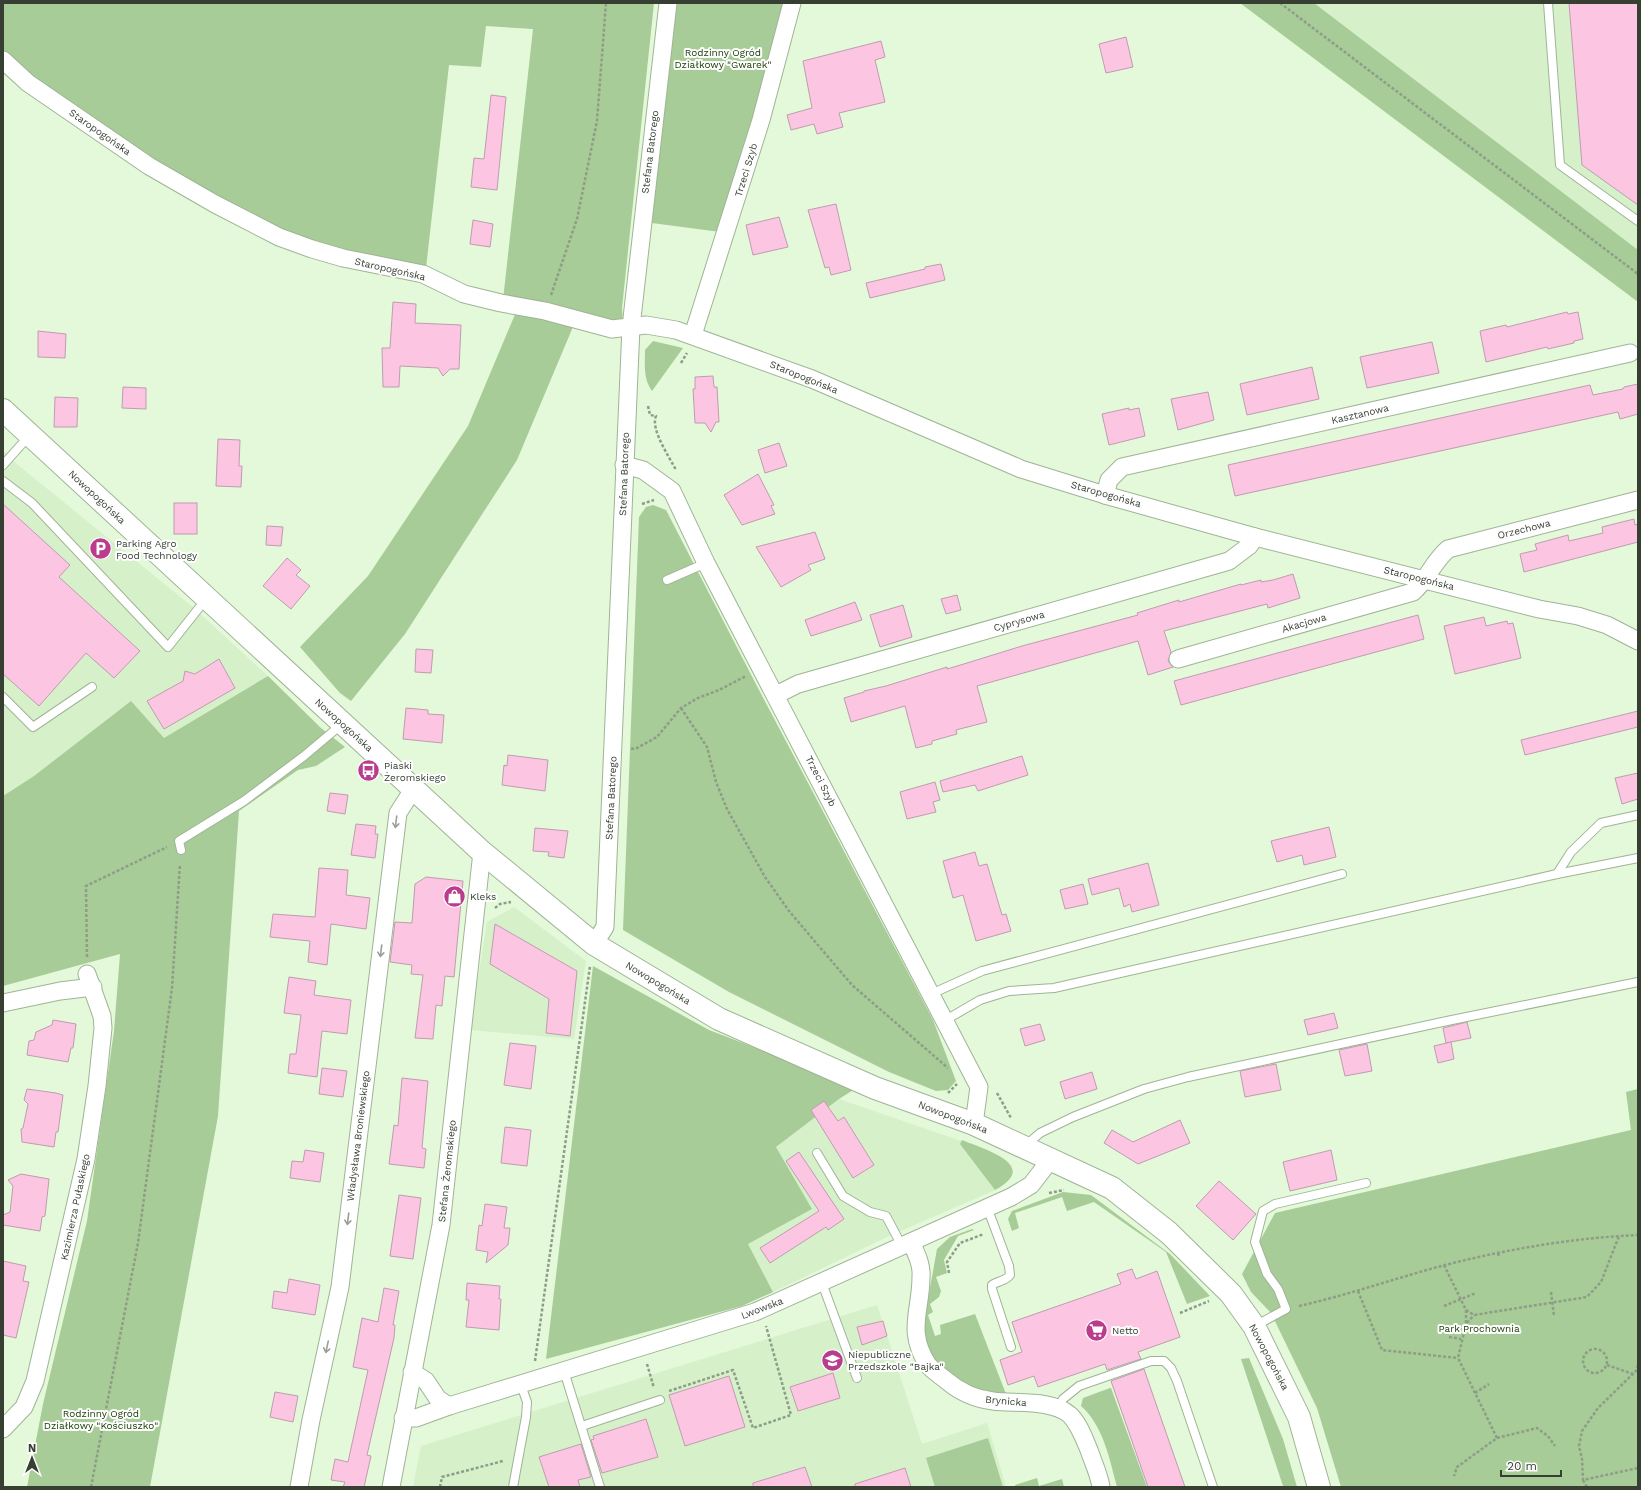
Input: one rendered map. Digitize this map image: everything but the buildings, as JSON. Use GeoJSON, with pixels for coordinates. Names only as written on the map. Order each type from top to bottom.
{"type":"FeatureCollection","features":[{"type":"Feature","properties":{"kind":"street","name":"Stefana Batorego"},"geometry":{"type":"LineString","coordinates":[[594,944],[605,927],[616,709],[624,465],[631,326],[668,3]]}},
{"type":"Feature","properties":{"kind":"street","name":"Trzeci Szyb"},"geometry":{"type":"LineString","coordinates":[[692,342],[761,120],[792,3]]}},
{"type":"Feature","properties":{"kind":"street","name":"Staropogońska"},"geometry":{"type":"LineString","coordinates":[[3,60],[28,83],[148,166],[215,204],[279,237],[343,258],[423,274],[464,294],[501,303],[545,310],[612,328],[646,325],[676,330],[692,342],[812,379],[1021,469],[1104,495],[1255,537],[1539,609],[1578,616],[1607,625],[1638,641]]}},
{"type":"Feature","properties":{"kind":"street","name":"Kasztanowa"},"geometry":{"type":"LineString","coordinates":[[1104,495],[1109,480],[1122,467],[1630,353]]}},
{"type":"Feature","properties":{"kind":"street","name":"Nowopogońska"},"geometry":{"type":"LineString","coordinates":[[3,410],[482,852],[594,944],[719,1018],[875,1088],[974,1124],[1112,1188],[1169,1233],[1231,1294],[1254,1326],[1298,1417],[1319,1487]]}},
{"type":"Feature","properties":{"kind":"street","name":"Trzeci Szyb"},"geometry":{"type":"LineString","coordinates":[[624,465],[644,470],[672,491],[706,563],[979,1087],[974,1124]]}},
{"type":"Feature","properties":{"kind":"street","name":"Orzechowa"},"geometry":{"type":"LineString","coordinates":[[1425,580],[1436,559],[1448,549],[1638,500]]}},
{"type":"Feature","properties":{"kind":"street","name":"Cyprysowa"},"geometry":{"type":"LineString","coordinates":[[776,695],[798,684],[1229,561],[1250,546],[1255,537]]}},
{"type":"Feature","properties":{"kind":"street","name":"Akacjowa"},"geometry":{"type":"LineString","coordinates":[[1178,659],[1413,592],[1425,580]]}},
{"type":"Feature","properties":{"kind":"street","name":"Władysława Broniewskiego"},"geometry":{"type":"LineString","coordinates":[[299,1487],[311,1420],[340,1287],[398,813],[414,788]]}},
{"type":"Feature","properties":{"kind":"street","name":"Stefana Żeromskiego"},"geometry":{"type":"LineString","coordinates":[[391,1487],[441,1224],[482,852]]}},
{"type":"Feature","properties":{"kind":"street"},"geometry":{"type":"LineString","coordinates":[[3,1003],[60,991],[90,980]]}},
{"type":"Feature","properties":{"kind":"street","name":"Kazimierza Pułaskiego"},"geometry":{"type":"LineString","coordinates":[[3,1429],[24,1407],[35,1381],[86,1159],[103,1028],[101,1010],[90,980]]}},
{"type":"Feature","properties":{"kind":"street","name":"Lwowska"},"geometry":{"type":"LineString","coordinates":[[403,1418],[416,1418],[449,1406],[755,1312],[1011,1197],[1031,1185],[1051,1159]]}},
{"type":"Feature","properties":{"kind":"street","name":"Brynicka"},"geometry":{"type":"LineString","coordinates":[[906,1244],[919,1260],[921,1276],[916,1318],[916,1339],[929,1366],[957,1390],[974,1397],[991,1401],[1036,1403],[1058,1409],[1070,1415],[1082,1432],[1101,1487]]}},
{"type":"Feature","properties":{"kind":"street"},"geometry":{"type":"LineString","coordinates":[[412,1372],[426,1381],[438,1399],[449,1406]]}},
{"type":"Feature","properties":{"kind":"lane"},"geometry":{"type":"LineString","coordinates":[[1548,3],[1560,165],[1638,221]]}},
{"type":"Feature","properties":{"kind":"lane"},"geometry":{"type":"LineString","coordinates":[[3,465],[30,435]]}},
{"type":"Feature","properties":{"kind":"lane"},"geometry":{"type":"LineString","coordinates":[[3,481],[32,503],[168,647],[207,599]]}},
{"type":"Feature","properties":{"kind":"lane"},"geometry":{"type":"LineString","coordinates":[[667,580],[706,563]]}},
{"type":"Feature","properties":{"kind":"lane"},"geometry":{"type":"LineString","coordinates":[[3,697],[33,727],[92,687]]}},
{"type":"Feature","properties":{"kind":"lane"},"geometry":{"type":"LineString","coordinates":[[181,850],[179,841],[244,801],[304,756],[343,724]]}},
{"type":"Feature","properties":{"kind":"lane"},"geometry":{"type":"LineString","coordinates":[[1557,874],[1571,852],[1601,823],[1638,815]]}},
{"type":"Feature","properties":{"kind":"lane"},"geometry":{"type":"LineString","coordinates":[[944,1020],[980,1000],[1009,991],[1054,988],[1557,874],[1638,858]]}},
{"type":"Feature","properties":{"kind":"lane"},"geometry":{"type":"LineString","coordinates":[[931,994],[982,971],[1342,874]]}},
{"type":"Feature","properties":{"kind":"lane"},"geometry":{"type":"LineString","coordinates":[[1024,1147],[1040,1133],[1073,1117],[1144,1089],[1188,1077],[1439,1022],[1638,982]]}},
{"type":"Feature","properties":{"kind":"lane"},"geometry":{"type":"LineString","coordinates":[[817,1153],[843,1196],[870,1212],[886,1216],[906,1244]]}},
{"type":"Feature","properties":{"kind":"lane"},"geometry":{"type":"LineString","coordinates":[[1254,1326],[1286,1309],[1278,1290],[1267,1274],[1255,1242],[1263,1211],[1275,1204],[1366,1183]]}},
{"type":"Feature","properties":{"kind":"lane"},"geometry":{"type":"LineString","coordinates":[[987,1207],[1010,1275],[1008,1278],[992,1285],[992,1289],[1011,1347]]}},
{"type":"Feature","properties":{"kind":"lane"},"geometry":{"type":"LineString","coordinates":[[822,1283],[857,1378]]}},
{"type":"Feature","properties":{"kind":"lane"},"geometry":{"type":"LineString","coordinates":[[1058,1409],[1063,1399],[1079,1386],[1151,1361],[1164,1361],[1171,1368],[1177,1381],[1213,1487]]}},
{"type":"Feature","properties":{"kind":"lane"},"geometry":{"type":"LineString","coordinates":[[564,1371],[600,1487]]}},
{"type":"Feature","properties":{"kind":"lane"},"geometry":{"type":"LineString","coordinates":[[513,1487],[527,1402],[521,1385]]}},
{"type":"Feature","properties":{"kind":"lane"},"geometry":{"type":"LineString","coordinates":[[582,1426],[660,1396]]}},
{"type":"Feature","properties":{"kind":"path"},"geometry":{"type":"LineString","coordinates":[[545,310],[577,219],[596,128],[606,3]]}},
{"type":"Feature","properties":{"kind":"path"},"geometry":{"type":"LineString","coordinates":[[1280,3],[1638,274]]}},
{"type":"Feature","properties":{"kind":"path"},"geometry":{"type":"LineString","coordinates":[[681,363],[692,342]]}},
{"type":"Feature","properties":{"kind":"path"},"geometry":{"type":"LineString","coordinates":[[639,505],[656,500]]}},
{"type":"Feature","properties":{"kind":"path"},"geometry":{"type":"LineString","coordinates":[[625,750],[637,748],[657,737],[681,708],[698,698],[719,690],[749,674]]}},
{"type":"Feature","properties":{"kind":"path"},"geometry":{"type":"LineString","coordinates":[[681,708],[707,747],[716,782],[727,809],[765,877],[789,911],[852,985],[915,1038],[942,1064],[947,1068],[951,1068]]}},
{"type":"Feature","properties":{"kind":"path"},"geometry":{"type":"LineString","coordinates":[[90,980],[86,886],[134,865],[179,841]]}},
{"type":"Feature","properties":{"kind":"path"},"geometry":{"type":"LineString","coordinates":[[91,1487],[138,1242],[172,988],[181,850]]}},
{"type":"Feature","properties":{"kind":"path"},"geometry":{"type":"LineString","coordinates":[[539,1379],[535,1367],[594,944]]}},
{"type":"Feature","properties":{"kind":"path"},"geometry":{"type":"LineString","coordinates":[[1042,1196],[1067,1189]]}},
{"type":"Feature","properties":{"kind":"path"},"geometry":{"type":"LineString","coordinates":[[949,1273],[947,1262],[960,1243],[996,1230]]}},
{"type":"Feature","properties":{"kind":"path"},"geometry":{"type":"LineString","coordinates":[[1286,1309],[1358,1291],[1444,1266],[1498,1253],[1541,1244],[1638,1235]]}},
{"type":"Feature","properties":{"kind":"path"},"geometry":{"type":"LineString","coordinates":[[1466,1324],[1474,1315],[1587,1297],[1601,1282],[1619,1236]]}},
{"type":"Feature","properties":{"kind":"path"},"geometry":{"type":"LineString","coordinates":[[1498,1253],[1499,1258]]}},
{"type":"Feature","properties":{"kind":"path"},"geometry":{"type":"LineString","coordinates":[[1444,1266],[1466,1310],[1466,1324],[1461,1339],[1458,1358],[1497,1438]]}},
{"type":"Feature","properties":{"kind":"path"},"geometry":{"type":"LineString","coordinates":[[1358,1291],[1382,1350],[1458,1358]]}},
{"type":"Feature","properties":{"kind":"path"},"geometry":{"type":"LineString","coordinates":[[1551,1292],[1554,1316]]}},
{"type":"Feature","properties":{"kind":"path"},"geometry":{"type":"LineString","coordinates":[[1444,1306],[1476,1293]]}},
{"type":"Feature","properties":{"kind":"path"},"geometry":{"type":"LineString","coordinates":[[1180,1313],[1210,1301]]}},
{"type":"Feature","properties":{"kind":"path"},"geometry":{"type":"LineString","coordinates":[[1466,1310],[1474,1315]]}},
{"type":"Feature","properties":{"kind":"path"},"geometry":{"type":"LineString","coordinates":[[650,1374],[660,1396],[733,1370],[754,1428],[791,1415],[769,1337]]}},
{"type":"Feature","properties":{"kind":"path"},"geometry":{"type":"LineString","coordinates":[[1449,1337],[1461,1339]]}},
{"type":"Feature","properties":{"kind":"path"},"geometry":{"type":"LineString","coordinates":[[1599,1349],[1607,1357],[1607,1365],[1602,1371],[1592,1373],[1584,1367],[1583,1357],[1589,1350],[1599,1349]]}},
{"type":"Feature","properties":{"kind":"path"},"geometry":{"type":"LineString","coordinates":[[1607,1365],[1633,1374]]}},
{"type":"Feature","properties":{"kind":"path"},"geometry":{"type":"LineString","coordinates":[[1587,1487],[1583,1480],[1582,1458],[1579,1446],[1582,1431],[1598,1408],[1637,1370],[1638,1365]]}},
{"type":"Feature","properties":{"kind":"path"},"geometry":{"type":"LineString","coordinates":[[1475,1393],[1489,1384]]}},
{"type":"Feature","properties":{"kind":"path"},"geometry":{"type":"LineString","coordinates":[[1454,1476],[1457,1467],[1497,1438],[1537,1428],[1548,1436],[1555,1446]]}},
{"type":"Feature","properties":{"kind":"path"},"geometry":{"type":"LineString","coordinates":[[440,1487],[442,1477],[510,1460],[517,1460]]}},
{"type":"Feature","properties":{"kind":"path"},"geometry":{"type":"LineString","coordinates":[[1583,1480],[1638,1468]]}},
{"type":"Feature","properties":{"kind":"shaded area"},"geometry":{"type":"Polygon","coordinates":[[[1314,3],[1638,3],[1638,250],[1314,3]]]}},
{"type":"Feature","properties":{"kind":"shaded area"},"geometry":{"type":"Polygon","coordinates":[[[3,450],[18,465],[194,608],[268,676],[164,739],[131,701],[34,776],[3,796],[3,450]]]}},
{"type":"Feature","properties":{"kind":"shaded area"},"geometry":{"type":"Polygon","coordinates":[[[514,907],[586,961],[574,1039],[470,1030],[487,922],[514,907]]]}},
{"type":"Feature","properties":{"kind":"shaded area"},"geometry":{"type":"Polygon","coordinates":[[[839,1099],[961,1141],[995,1190],[887,1237],[773,1292],[748,1244],[812,1209],[776,1147],[839,1099]]]}},
{"type":"Feature","properties":{"kind":"shaded area"},"geometry":{"type":"Polygon","coordinates":[[[877,1305],[922,1444],[987,1423],[1006,1487],[413,1487],[421,1446],[877,1305]]]}},
{"type":"Feature","properties":{"kind":"green space"},"geometry":{"type":"Polygon","coordinates":[[[3,3],[654,3],[622,308],[624,336],[575,322],[517,460],[405,634],[351,701],[340,693],[300,647],[368,576],[468,426],[516,312],[502,309],[533,29],[486,26],[481,67],[449,65],[426,268],[343,250],[288,235],[152,159],[32,78],[3,52],[3,3]]]}},
{"type":"Feature","properties":{"kind":"green space","name":"Rodzinny Ogród Działkowy \"Gwarek\""},"geometry":{"type":"Polygon","coordinates":[[[674,3],[792,3],[728,233],[652,223],[674,3]]]}},
{"type":"Feature","properties":{"kind":"green space"},"geometry":{"type":"Polygon","coordinates":[[[1240,3],[1314,3],[1638,250],[1638,302],[1240,3]]]}},
{"type":"Feature","properties":{"kind":"green space"},"geometry":{"type":"Polygon","coordinates":[[[653,341],[683,348],[652,391],[647,382],[645,350],[653,341]]]}},
{"type":"Feature","properties":{"kind":"green space"},"geometry":{"type":"Polygon","coordinates":[[[653,505],[666,510],[933,1020],[956,1081],[948,1090],[936,1091],[889,1072],[729,992],[623,930],[639,517],[646,507],[653,505]]]}},
{"type":"Feature","properties":{"kind":"green space","name":"Rodzinny Ogród Działkowy \"Kościuszko\""},"geometry":{"type":"Polygon","coordinates":[[[268,676],[321,728],[345,747],[316,766],[298,770],[239,811],[218,1116],[150,1487],[27,1487],[43,1404],[87,1221],[114,1031],[120,954],[3,986],[3,796],[34,776],[131,701],[164,738],[268,676]]]}},
{"type":"Feature","properties":{"kind":"green space"},"geometry":{"type":"Polygon","coordinates":[[[593,966],[709,1030],[858,1087],[839,1099],[776,1147],[812,1209],[748,1244],[773,1292],[742,1306],[546,1359],[593,966]]]}},
{"type":"Feature","properties":{"kind":"green space","name":"Park Prochownia"},"geometry":{"type":"Polygon","coordinates":[[[1638,1089],[1638,1487],[1341,1487],[1317,1408],[1271,1313],[1251,1292],[1242,1274],[1275,1213],[1631,1130],[1626,1092],[1638,1089]]]}},
{"type":"Feature","properties":{"kind":"green space"},"geometry":{"type":"Polygon","coordinates":[[[962,1140],[983,1148],[1004,1159],[1011,1166],[1013,1173],[1008,1181],[995,1190],[960,1144],[962,1140]]]}},
{"type":"Feature","properties":{"kind":"green space"},"geometry":{"type":"Polygon","coordinates":[[[1063,1192],[1091,1195],[1170,1254],[1210,1296],[1187,1304],[1166,1252],[1094,1202],[1067,1211],[1062,1197],[1015,1213],[1019,1228],[1012,1231],[1008,1219],[1012,1211],[1063,1192]]]}},
{"type":"Feature","properties":{"kind":"green space"},"geometry":{"type":"Polygon","coordinates":[[[972,1229],[974,1230],[958,1236],[944,1260],[947,1273],[936,1277],[941,1291],[939,1297],[930,1304],[933,1312],[928,1315],[935,1336],[941,1334],[940,1325],[975,1314],[1006,1394],[972,1388],[931,1364],[923,1327],[937,1249],[950,1237],[972,1229]]]}},
{"type":"Feature","properties":{"kind":"green space"},"geometry":{"type":"Polygon","coordinates":[[[1249,1358],[1283,1439],[1297,1487],[1282,1487],[1283,1486],[1241,1359],[1249,1358]]]}},
{"type":"Feature","properties":{"kind":"green space"},"geometry":{"type":"Polygon","coordinates":[[[1110,1388],[1147,1487],[1117,1487],[1105,1444],[1095,1423],[1081,1406],[1083,1398],[1110,1388]]]}},
{"type":"Feature","properties":{"kind":"green space"},"geometry":{"type":"Polygon","coordinates":[[[988,1438],[1003,1487],[935,1487],[926,1458],[988,1438]]]}},
{"type":"Feature","properties":{"kind":"green space"},"geometry":{"type":"Polygon","coordinates":[[[1037,1478],[1039,1486],[1062,1479],[1064,1487],[1016,1487],[1015,1485],[1037,1478]]]}},
{"type":"Feature","properties":{"kind":"place","name":"Parking Agro Food Technology"},"geometry":{"type":"Point","coordinates":[100,549]}},
{"type":"Feature","properties":{"kind":"place","name":"Piaski Żeromskiego"},"geometry":{"type":"Point","coordinates":[369,771]}},
{"type":"Feature","properties":{"kind":"place","name":"Kleks"},"geometry":{"type":"Point","coordinates":[455,896]}},
{"type":"Feature","properties":{"kind":"place","name":"Netto"},"geometry":{"type":"Point","coordinates":[1096,1330]}},
{"type":"Feature","properties":{"kind":"place","name":"Niepubliczne Przedszkole \"Bajka\""},"geometry":{"type":"Point","coordinates":[833,1360]}}]}
